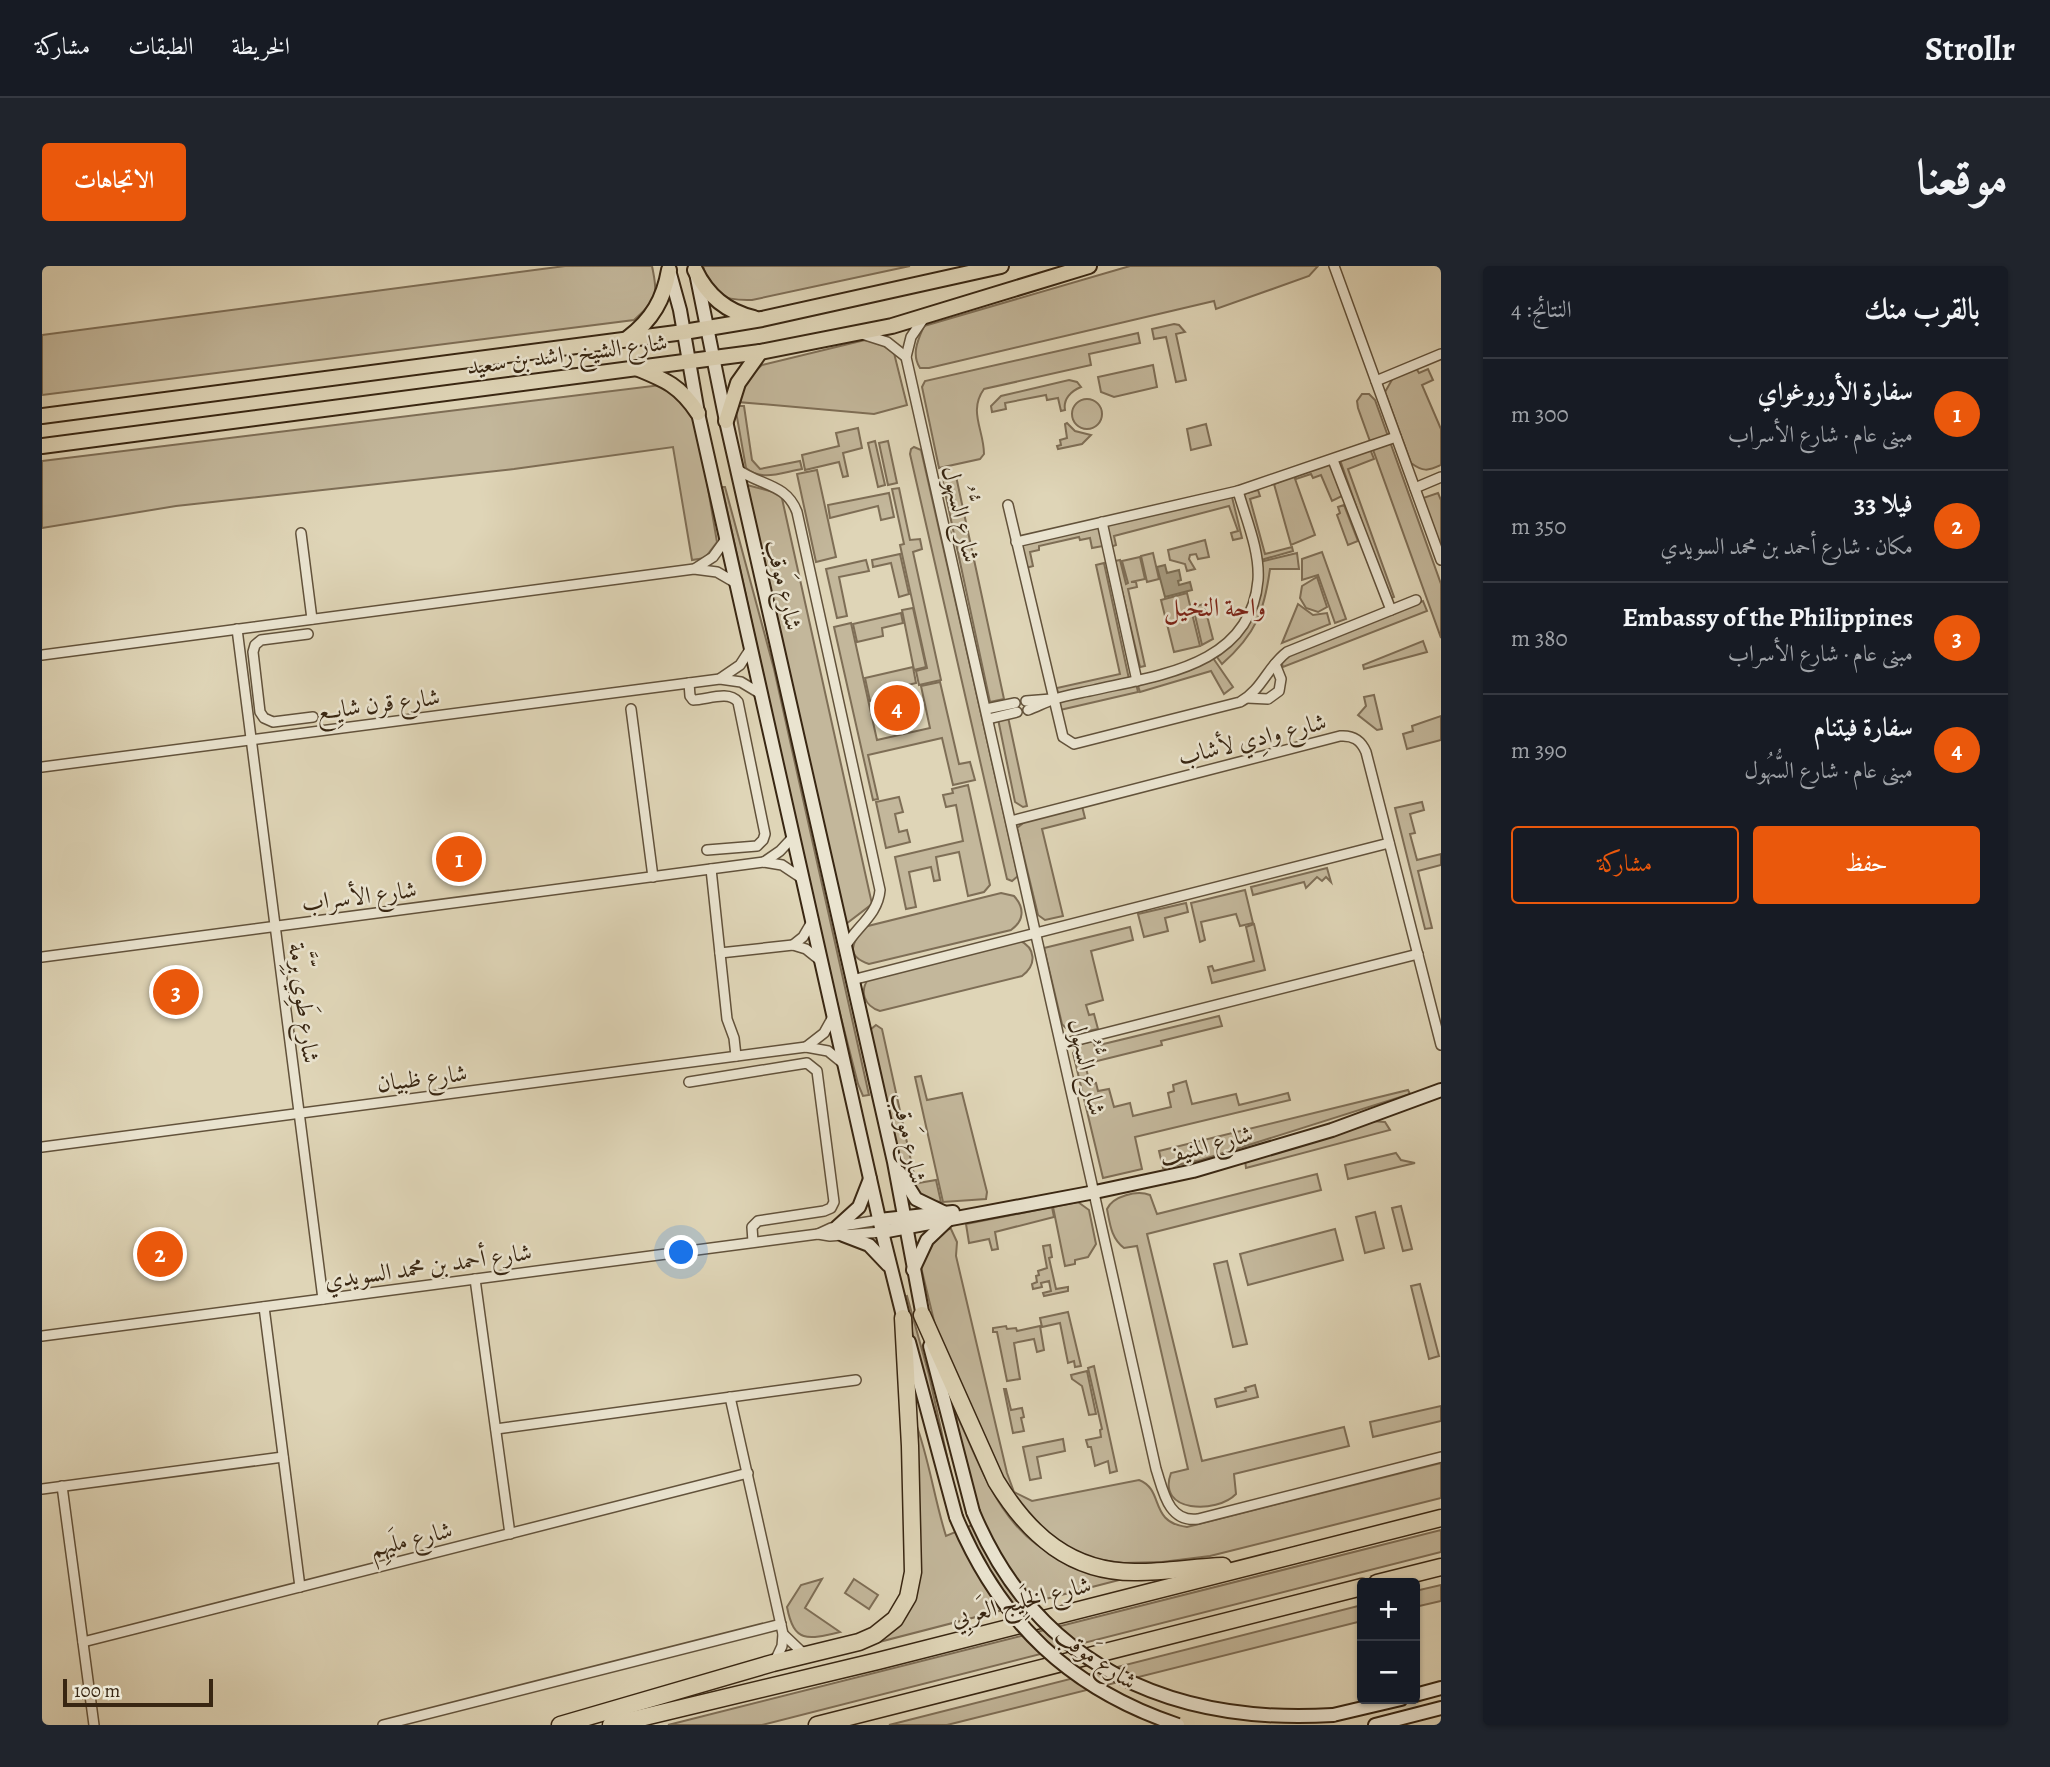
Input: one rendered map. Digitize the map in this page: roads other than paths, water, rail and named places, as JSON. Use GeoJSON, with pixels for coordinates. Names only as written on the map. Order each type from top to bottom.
{"type":"FeatureCollection","features":[{"type":"Feature","properties":{"kind":"highway"},"geometry":{"type":"LineString","coordinates":[[922,1315],[996,1481],[1010,1503],[1042,1539],[1064,1554],[1112,1571],[1257,1565]]}},
{"type":"Feature","properties":{"kind":"highway"},"geometry":{"type":"LineString","coordinates":[[560,1725],[774,1663],[859,1642],[875,1635],[895,1619],[908,1597],[913,1572],[903,1318]]}},
{"type":"Feature","properties":{"kind":"highway","name":"شارع الخَلِيج العَربِي"},"geometry":{"type":"LineString","coordinates":[[611,1725],[878,1661],[1441,1518]]}},
{"type":"Feature","properties":{"kind":"highway"},"geometry":{"type":"LineString","coordinates":[[1399,1578],[1438,1569]]}},
{"type":"Feature","properties":{"kind":"highway"},"geometry":{"type":"LineString","coordinates":[[817,1725],[1357,1588]]}},
{"type":"Feature","properties":{"kind":"main road","name":"شارع الشيخ راشد بن سعيد"},"geometry":{"type":"LineString","coordinates":[[42,416],[684,332],[762,319],[1001,266]]}},
{"type":"Feature","properties":{"kind":"main road","name":"شارع الشيخ راشد بن سعيد"},"geometry":{"type":"LineString","coordinates":[[42,446],[760,352],[860,334],[925,317],[1089,266]]}},
{"type":"Feature","properties":{"kind":"main road"},"geometry":{"type":"LineString","coordinates":[[628,338],[655,312],[662,299],[669,268]]}},
{"type":"Feature","properties":{"kind":"main road","name":"شارع مَوقب"},"geometry":{"type":"LineString","coordinates":[[669,268],[684,332],[698,413],[890,1268],[956,1517],[983,1575],[1014,1618],[1043,1649],[1094,1688],[1122,1703],[1178,1725]]}},
{"type":"Feature","properties":{"kind":"main road"},"geometry":{"type":"LineString","coordinates":[[695,268],[705,288],[719,302],[739,314],[762,319]]}},
{"type":"Feature","properties":{"kind":"main road","name":"شارع مَوقب"},"geometry":{"type":"LineString","coordinates":[[695,268],[726,421],[894,1162],[922,1315],[973,1512],[989,1549],[1016,1591],[1055,1635],[1103,1672],[1156,1699],[1214,1715],[1273,1721],[1333,1715],[1380,1704]]}},
{"type":"Feature","properties":{"kind":"main road"},"geometry":{"type":"LineString","coordinates":[[726,421],[733,393],[744,372],[760,352]]}},
{"type":"Feature","properties":{"kind":"main road"},"geometry":{"type":"LineString","coordinates":[[635,368],[662,378],[678,388],[698,413]]}},
{"type":"Feature","properties":{"kind":"main road","name":"شارع المنيف"},"geometry":{"type":"LineString","coordinates":[[881,1226],[1095,1192],[1229,1161],[1354,1123],[1441,1090]]}},
{"type":"Feature","properties":{"kind":"main road"},"geometry":{"type":"LineString","coordinates":[[894,1162],[916,1199],[947,1216],[927,1240],[913,1271]]}},
{"type":"Feature","properties":{"kind":"main road"},"geometry":{"type":"LineString","coordinates":[[870,1178],[859,1207],[840,1231],[869,1245],[890,1268]]}},
{"type":"Feature","properties":{"kind":"main road"},"geometry":{"type":"LineString","coordinates":[[1420,1694],[1441,1688]]}},
{"type":"Feature","properties":{"kind":"main road"},"geometry":{"type":"LineString","coordinates":[[1375,1725],[1441,1708]]}},
{"type":"Feature","properties":{"kind":"street"},"geometry":{"type":"LineString","coordinates":[[1334,266],[1441,560]]}},
{"type":"Feature","properties":{"kind":"street"},"geometry":{"type":"LineString","coordinates":[[860,334],[887,342],[906,358],[911,337],[925,317]]}},
{"type":"Feature","properties":{"kind":"street"},"geometry":{"type":"LineString","coordinates":[[1376,381],[1441,354]]}},
{"type":"Feature","properties":{"kind":"street","name":"شارع السُّهُول"},"geometry":{"type":"LineString","coordinates":[[906,358],[1157,1469],[1167,1502],[1177,1514],[1186,1519],[1198,1519],[1441,1457]]}},
{"type":"Feature","properties":{"kind":"street"},"geometry":{"type":"LineString","coordinates":[[1016,542],[1238,491],[1396,437]]}},
{"type":"Feature","properties":{"kind":"street"},"geometry":{"type":"LineString","coordinates":[[1333,460],[1391,610]]}},
{"type":"Feature","properties":{"kind":"street"},"geometry":{"type":"LineString","coordinates":[[737,469],[752,479],[787,494],[797,512],[880,890],[873,914],[855,931],[845,947]]}},
{"type":"Feature","properties":{"kind":"street"},"geometry":{"type":"LineString","coordinates":[[1415,488],[1441,477]]}},
{"type":"Feature","properties":{"kind":"street"},"geometry":{"type":"LineString","coordinates":[[1027,705],[1137,681],[1190,666],[1224,647],[1238,633],[1248,616],[1257,588],[1257,559],[1238,491]]}},
{"type":"Feature","properties":{"kind":"street"},"geometry":{"type":"LineString","coordinates":[[1008,505],[1063,737],[1065,741],[1074,744],[1234,704],[1247,698],[1259,687],[1283,655],[1293,649],[1416,600]]}},
{"type":"Feature","properties":{"kind":"street"},"geometry":{"type":"LineString","coordinates":[[1102,522],[1137,681]]}},
{"type":"Feature","properties":{"kind":"street"},"geometry":{"type":"LineString","coordinates":[[301,533],[312,619]]}},
{"type":"Feature","properties":{"kind":"street"},"geometry":{"type":"LineString","coordinates":[[694,569],[713,557],[726,539]]}},
{"type":"Feature","properties":{"kind":"street"},"geometry":{"type":"LineString","coordinates":[[42,655],[694,569],[717,572],[736,583]]}},
{"type":"Feature","properties":{"kind":"street","name":"شارع طَوِي بِرِّمَّة"},"geometry":{"type":"LineString","coordinates":[[237,629],[323,1299]]}},
{"type":"Feature","properties":{"kind":"street"},"geometry":{"type":"LineString","coordinates":[[308,634],[265,639],[258,642],[253,652],[260,712],[266,720],[274,722],[313,717]]}},
{"type":"Feature","properties":{"kind":"street"},"geometry":{"type":"LineString","coordinates":[[720,679],[740,665],[751,648]]}},
{"type":"Feature","properties":{"kind":"street"},"geometry":{"type":"LineString","coordinates":[[1247,698],[1268,699],[1279,691],[1281,678],[1275,664]]}},
{"type":"Feature","properties":{"kind":"street","name":"شارع قرن شايِع"},"geometry":{"type":"LineString","coordinates":[[42,767],[720,679],[741,682],[761,694]]}},
{"type":"Feature","properties":{"kind":"street"},"geometry":{"type":"LineString","coordinates":[[244,683],[257,681]]}},
{"type":"Feature","properties":{"kind":"street"},"geometry":{"type":"LineString","coordinates":[[689,683],[693,700],[731,696],[737,700],[765,837],[757,846],[707,850]]}},
{"type":"Feature","properties":{"kind":"street"},"geometry":{"type":"LineString","coordinates":[[987,714],[1016,708]]}},
{"type":"Feature","properties":{"kind":"street"},"geometry":{"type":"LineString","coordinates":[[631,709],[653,877]]}},
{"type":"Feature","properties":{"kind":"street","name":"شارع وادِي لأشاب"},"geometry":{"type":"LineString","coordinates":[[1012,821],[1347,736],[1359,741],[1366,752],[1441,1045]]}},
{"type":"Feature","properties":{"kind":"street"},"geometry":{"type":"LineString","coordinates":[[764,862],[780,851],[794,836]]}},
{"type":"Feature","properties":{"kind":"street"},"geometry":{"type":"LineString","coordinates":[[852,980],[1389,843]]}},
{"type":"Feature","properties":{"kind":"street"},"geometry":{"type":"LineString","coordinates":[[726,848],[728,867]]}},
{"type":"Feature","properties":{"kind":"street","name":"شارع الأسراب"},"geometry":{"type":"LineString","coordinates":[[42,957],[764,862],[782,866],[803,879]]}},
{"type":"Feature","properties":{"kind":"street"},"geometry":{"type":"LineString","coordinates":[[711,869],[727,1019],[733,1035],[732,1075]]}},
{"type":"Feature","properties":{"kind":"street"},"geometry":{"type":"LineString","coordinates":[[793,945],[803,937],[813,920]]}},
{"type":"Feature","properties":{"kind":"street"},"geometry":{"type":"LineString","coordinates":[[720,953],[793,945],[811,953],[822,962]]}},
{"type":"Feature","properties":{"kind":"street"},"geometry":{"type":"LineString","coordinates":[[1062,1044],[1418,954]]}},
{"type":"Feature","properties":{"kind":"street"},"geometry":{"type":"LineString","coordinates":[[806,1047],[824,1033],[834,1015]]}},
{"type":"Feature","properties":{"kind":"street","name":"شارع ظبيان"},"geometry":{"type":"LineString","coordinates":[[42,1147],[806,1047],[828,1051],[845,1065]]}},
{"type":"Feature","properties":{"kind":"street"},"geometry":{"type":"LineString","coordinates":[[689,1082],[807,1063],[814,1067],[818,1075],[835,1200],[831,1208],[824,1211],[758,1221],[752,1227],[753,1242]]}},
{"type":"Feature","properties":{"kind":"street","name":"شارع أحمد بن محمد السويدي"},"geometry":{"type":"LineString","coordinates":[[42,1336],[881,1226]]}},
{"type":"Feature","properties":{"kind":"street"},"geometry":{"type":"LineString","coordinates":[[475,1279],[510,1534]]}},
{"type":"Feature","properties":{"kind":"street"},"geometry":{"type":"LineString","coordinates":[[264,1307],[300,1587]]}},
{"type":"Feature","properties":{"kind":"street"},"geometry":{"type":"LineString","coordinates":[[496,1429],[856,1380]]}},
{"type":"Feature","properties":{"kind":"street"},"geometry":{"type":"LineString","coordinates":[[730,1397],[783,1634],[782,1646],[774,1663]]}},
{"type":"Feature","properties":{"kind":"street"},"geometry":{"type":"LineString","coordinates":[[42,1489],[283,1457]]}},
{"type":"Feature","properties":{"kind":"street","name":"شارع ملَيهِم"},"geometry":{"type":"LineString","coordinates":[[83,1642],[748,1473]]}},
{"type":"Feature","properties":{"kind":"street"},"geometry":{"type":"LineString","coordinates":[[62,1486],[94,1725]]}},
{"type":"Feature","properties":{"kind":"street"},"geometry":{"type":"LineString","coordinates":[[383,1725],[781,1624]]}},
{"type":"Feature","properties":{"kind":"street"},"geometry":{"type":"LineString","coordinates":[[783,1634],[805,1655]]}},
{"type":"Feature","properties":{"kind":"place","name":"سفارة فيتنام"},"geometry":{"type":"Point","coordinates":[897,708]}},
{"type":"Feature","properties":{"kind":"place","name":"سفارة الأوروغواي"},"geometry":{"type":"Point","coordinates":[459,859]}},
{"type":"Feature","properties":{"kind":"place","name":"Embassy of the Philippines"},"geometry":{"type":"Point","coordinates":[176,992]}},
{"type":"Feature","properties":{"kind":"place","name":"فيلا 33"},"geometry":{"type":"Point","coordinates":[160,1254]}},
{"type":"Feature","properties":{"kind":"district","name":"واحة النخيل"},"geometry":{"type":"Point","coordinates":[1215,607]}}]}
